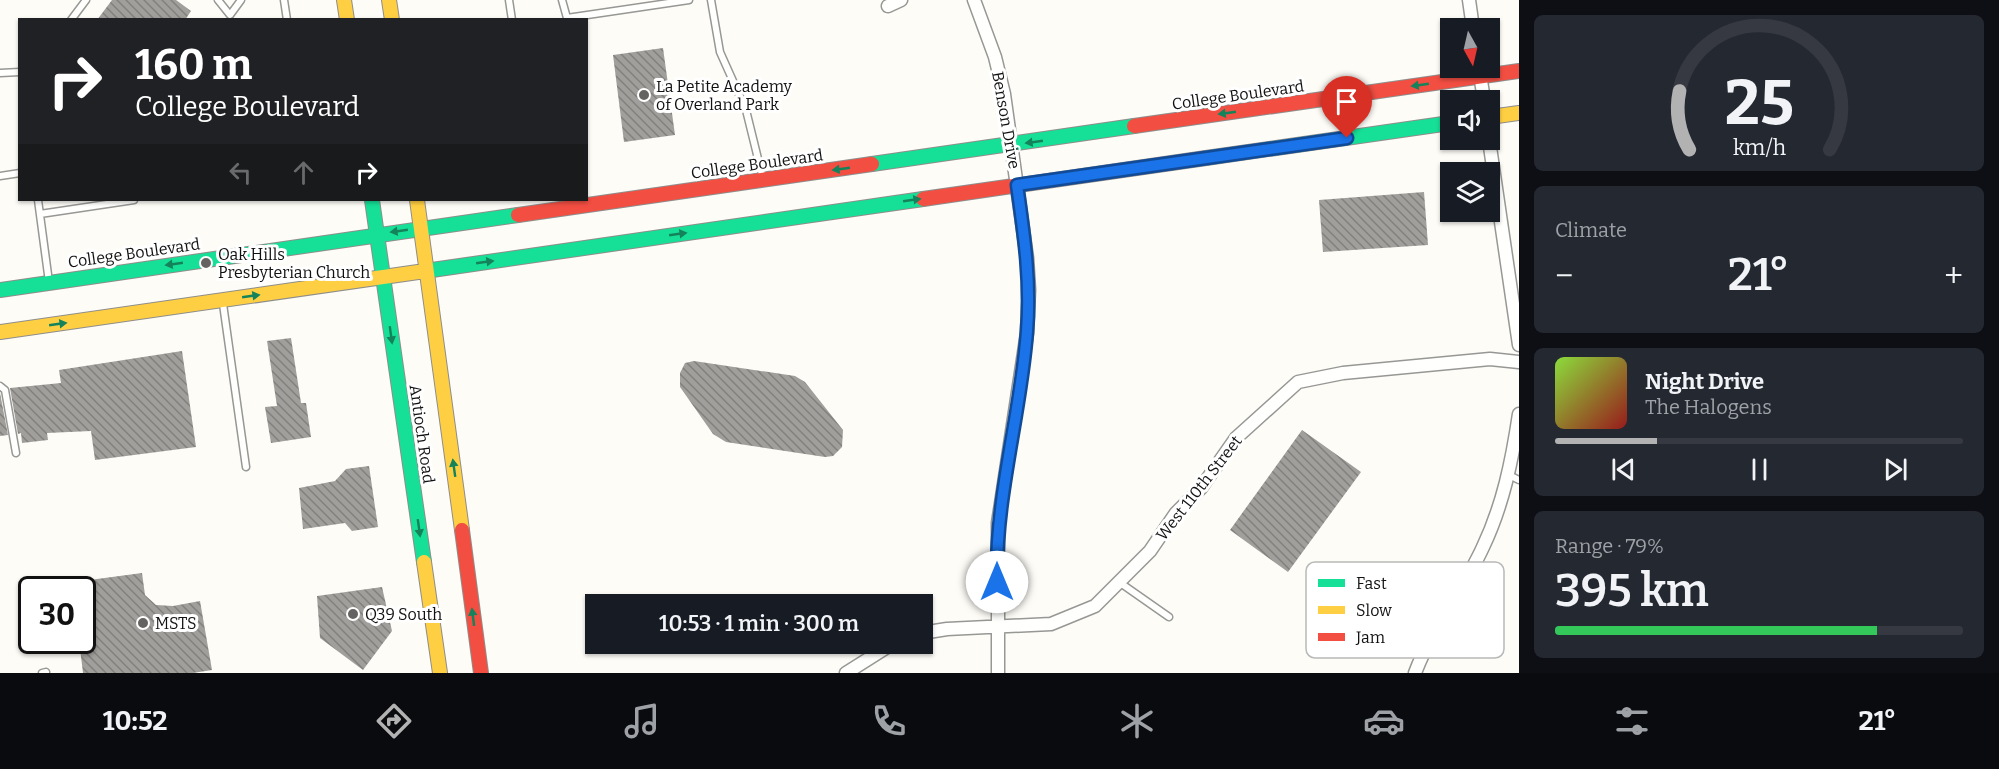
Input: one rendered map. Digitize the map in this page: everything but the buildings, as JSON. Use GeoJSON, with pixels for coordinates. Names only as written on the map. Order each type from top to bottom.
{"type":"FeatureCollection","features":[{"type":"Feature","properties":{"kind":"main road"},"geometry":{"type":"LineString","coordinates":[[344,0],[346,18]]}},
{"type":"Feature","properties":{"kind":"main road"},"geometry":{"type":"LineString","coordinates":[[389,0],[392,18]]}},
{"type":"Feature","properties":{"kind":"main road","name":"College Boulevard"},"geometry":{"type":"LineString","coordinates":[[1500,71],[1519,71]]}},
{"type":"Feature","properties":{"kind":"main road","name":"College Boulevard"},"geometry":{"type":"LineString","coordinates":[[0,290],[377,234],[1011,145],[1441,78]]}},
{"type":"Feature","properties":{"kind":"main road"},"geometry":{"type":"LineString","coordinates":[[1500,116],[1519,113]]}},
{"type":"Feature","properties":{"kind":"main road"},"geometry":{"type":"LineString","coordinates":[[0,332],[1440,124]]}},
{"type":"Feature","properties":{"kind":"main road","name":"Antioch Road"},"geometry":{"type":"LineString","coordinates":[[372,201],[440,673]]}},
{"type":"Feature","properties":{"kind":"main road","name":"Antioch Road"},"geometry":{"type":"LineString","coordinates":[[417,201],[481,673]]}},
{"type":"Feature","properties":{"kind":"street"},"geometry":{"type":"LineString","coordinates":[[888,6],[900,0]]}},
{"type":"Feature","properties":{"kind":"street","name":"Benson Drive"},"geometry":{"type":"LineString","coordinates":[[974,0],[995,57],[1011,145],[1027,258],[1027,333],[998,523],[998,673]]}},
{"type":"Feature","properties":{"kind":"street"},"geometry":{"type":"LineString","coordinates":[[1469,0],[1472,18]]}},
{"type":"Feature","properties":{"kind":"street"},"geometry":{"type":"LineString","coordinates":[[1490,150],[1519,345]]}},
{"type":"Feature","properties":{"kind":"street","name":"West 110th Street"},"geometry":{"type":"LineString","coordinates":[[933,632],[999,625],[1051,624],[1095,606],[1150,551],[1176,513],[1201,488],[1236,438],[1298,382],[1343,373],[1490,358],[1519,362]]}},
{"type":"Feature","properties":{"kind":"street"},"geometry":{"type":"LineString","coordinates":[[1474,562],[1514,478],[1519,414]]}},
{"type":"Feature","properties":{"kind":"street"},"geometry":{"type":"LineString","coordinates":[[846,673],[875,654]]}},
{"type":"Feature","properties":{"kind":"street"},"geometry":{"type":"LineString","coordinates":[[1415,673],[1422,658]]}},
{"type":"Feature","properties":{"kind":"lane"},"geometry":{"type":"LineString","coordinates":[[72,18],[86,0]]}},
{"type":"Feature","properties":{"kind":"lane"},"geometry":{"type":"LineString","coordinates":[[218,0],[229,17],[241,0]]}},
{"type":"Feature","properties":{"kind":"lane"},"geometry":{"type":"LineString","coordinates":[[284,0],[287,18]]}},
{"type":"Feature","properties":{"kind":"lane"},"geometry":{"type":"LineString","coordinates":[[509,0],[512,18]]}},
{"type":"Feature","properties":{"kind":"lane"},"geometry":{"type":"LineString","coordinates":[[562,0],[566,18]]}},
{"type":"Feature","properties":{"kind":"lane"},"geometry":{"type":"LineString","coordinates":[[572,18],[689,0]]}},
{"type":"Feature","properties":{"kind":"lane"},"geometry":{"type":"LineString","coordinates":[[711,0],[720,52],[746,110],[764,180]]}},
{"type":"Feature","properties":{"kind":"lane"},"geometry":{"type":"LineString","coordinates":[[0,73],[18,72]]}},
{"type":"Feature","properties":{"kind":"lane"},"geometry":{"type":"LineString","coordinates":[[0,176],[18,173]]}},
{"type":"Feature","properties":{"kind":"lane"},"geometry":{"type":"LineString","coordinates":[[38,201],[49,282]]}},
{"type":"Feature","properties":{"kind":"lane"},"geometry":{"type":"LineString","coordinates":[[40,214],[127,201]]}},
{"type":"Feature","properties":{"kind":"lane"},"geometry":{"type":"LineString","coordinates":[[222,300],[246,467]]}},
{"type":"Feature","properties":{"kind":"lane"},"geometry":{"type":"LineString","coordinates":[[0,386],[5,390],[16,453]]}},
{"type":"Feature","properties":{"kind":"lane"},"geometry":{"type":"LineString","coordinates":[[1119,582],[1169,617]]}},
{"type":"Feature","properties":{"kind":"traffic: fast"},"geometry":{"type":"LineString","coordinates":[[1206,158],[1440,124]]}},
{"type":"Feature","properties":{"kind":"traffic: fast"},"geometry":{"type":"LineString","coordinates":[[872,164],[1134,126]]}},
{"type":"Feature","properties":{"kind":"traffic: fast"},"geometry":{"type":"LineString","coordinates":[[425,271],[923,199]]}},
{"type":"Feature","properties":{"kind":"traffic: fast"},"geometry":{"type":"LineString","coordinates":[[372,201],[424,562]]}},
{"type":"Feature","properties":{"kind":"traffic: fast"},"geometry":{"type":"LineString","coordinates":[[0,290],[518,215]]}},
{"type":"Feature","properties":{"kind":"traffic: slow"},"geometry":{"type":"LineString","coordinates":[[344,0],[347,18]]}},
{"type":"Feature","properties":{"kind":"traffic: slow"},"geometry":{"type":"LineString","coordinates":[[389,0],[392,18]]}},
{"type":"Feature","properties":{"kind":"traffic: slow"},"geometry":{"type":"LineString","coordinates":[[1500,116],[1519,113]]}},
{"type":"Feature","properties":{"kind":"traffic: slow"},"geometry":{"type":"LineString","coordinates":[[417,201],[462,530]]}},
{"type":"Feature","properties":{"kind":"traffic: slow"},"geometry":{"type":"LineString","coordinates":[[0,332],[425,271]]}},
{"type":"Feature","properties":{"kind":"traffic: slow"},"geometry":{"type":"LineString","coordinates":[[424,562],[440,673]]}},
{"type":"Feature","properties":{"kind":"traffic: jam"},"geometry":{"type":"LineString","coordinates":[[1134,126],[1519,71]]}},
{"type":"Feature","properties":{"kind":"traffic: jam"},"geometry":{"type":"LineString","coordinates":[[923,199],[1206,158]]}},
{"type":"Feature","properties":{"kind":"traffic: jam"},"geometry":{"type":"LineString","coordinates":[[518,215],[872,164]]}},
{"type":"Feature","properties":{"kind":"traffic: jam"},"geometry":{"type":"LineString","coordinates":[[462,530],[481,673]]}},
{"type":"Feature","properties":{"kind":"place","name":"La Petite Academy of Overland Park"},"geometry":{"type":"Point","coordinates":[644,95]}},
{"type":"Feature","properties":{"kind":"place","name":"Oak Hills Presbyterian Church"},"geometry":{"type":"Point","coordinates":[206,263]}},
{"type":"Feature","properties":{"kind":"place","name":"Q39 South"},"geometry":{"type":"Point","coordinates":[353,614]}},
{"type":"Feature","properties":{"kind":"place","name":"MSTS"},"geometry":{"type":"Point","coordinates":[143,623]}},
{"type":"Feature","properties":{"kind":"route"},"geometry":{"type":"LineString","coordinates":[[997,582],[998,523],[1027,333],[1029,290],[1027,258],[1017,185],[1347,138]]}}]}
